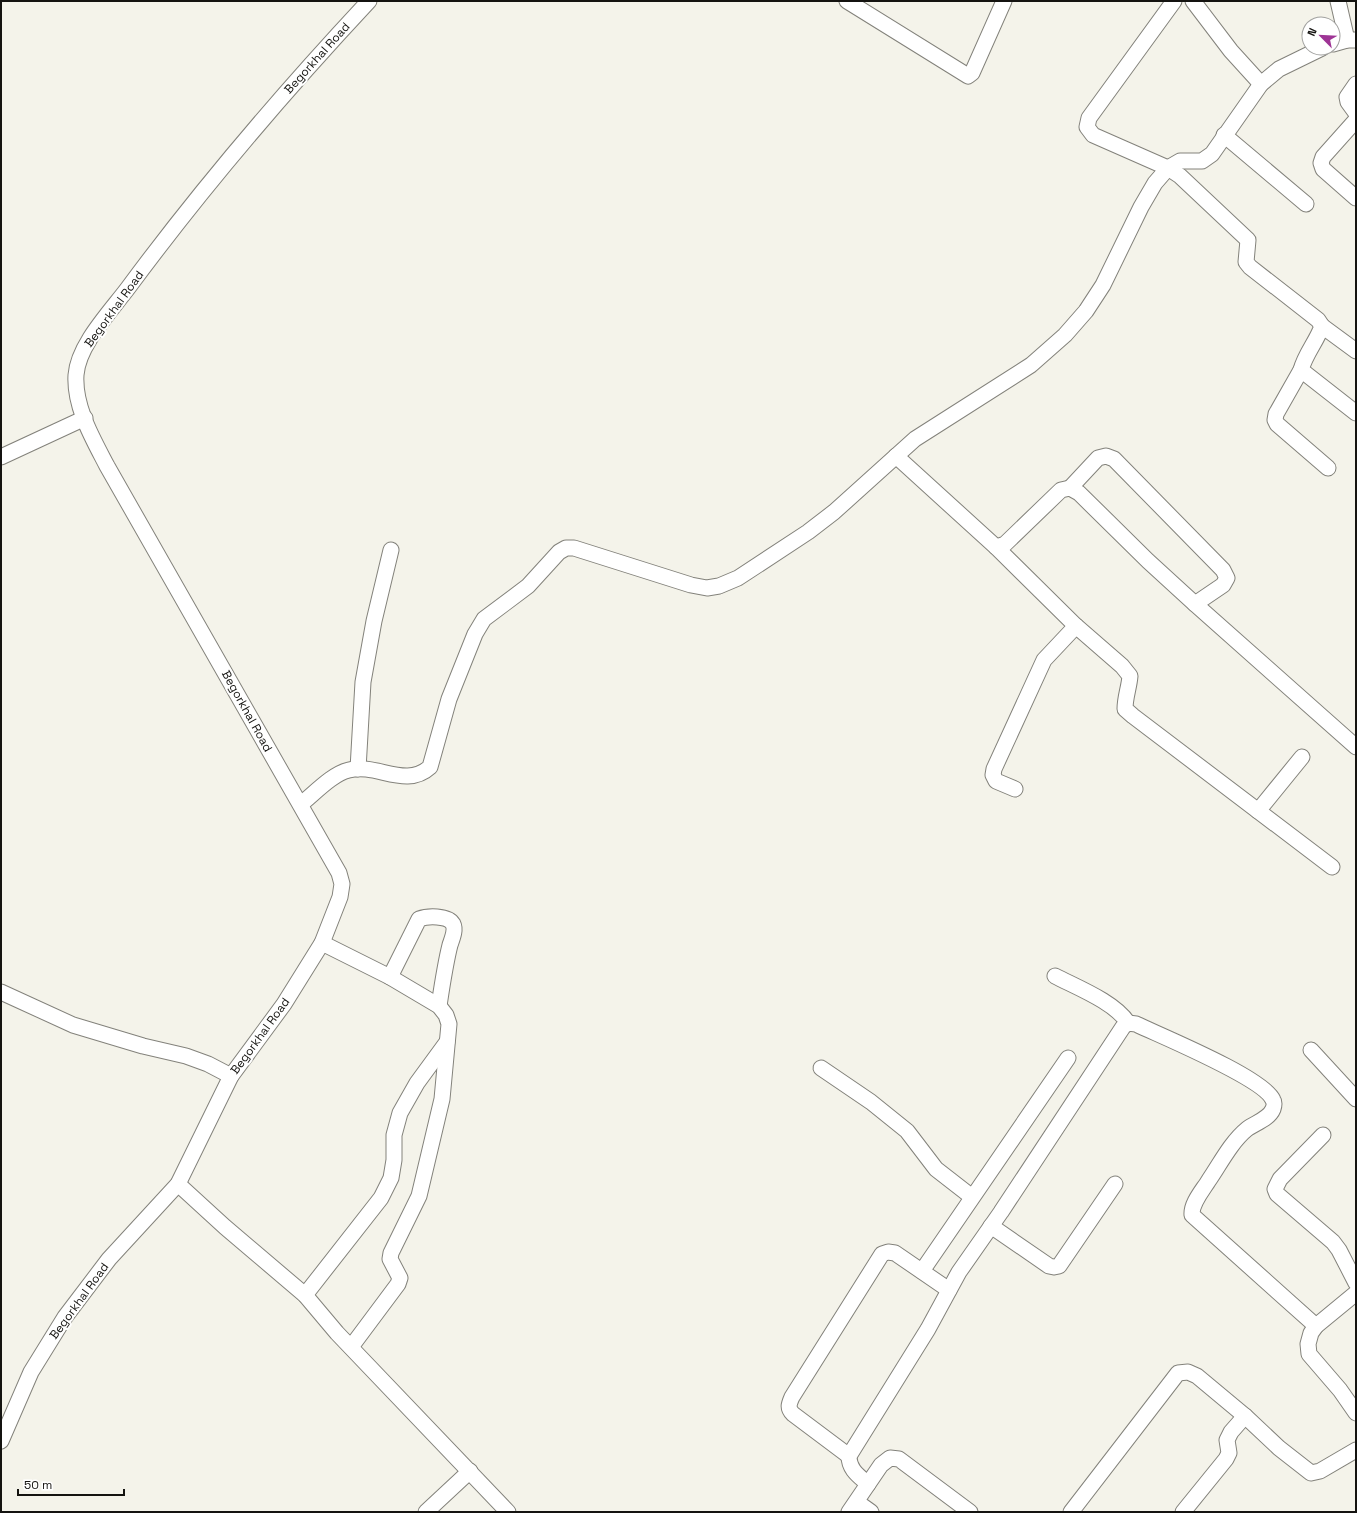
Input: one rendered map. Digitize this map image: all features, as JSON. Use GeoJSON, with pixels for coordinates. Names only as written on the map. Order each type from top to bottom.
{"type":"FeatureCollection","features":[{"type":"Feature","properties":{"kind":"street","name":"Begorkhal Road"},"geometry":{"type":"LineString","coordinates":[[2,1433],[31,1372],[65,1318],[109,1259],[178,1184],[231,1076],[284,1004],[322,943],[340,897],[342,884],[339,873],[301,804],[110,472],[85,418],[77,389],[76,375],[80,357],[93,335],[209,184],[294,83],[369,1]]}},
{"type":"Feature","properties":{"kind":"street"},"geometry":{"type":"LineString","coordinates":[[847,1],[968,76],[972,73],[1004,1]]}},
{"type":"Feature","properties":{"kind":"street"},"geometry":{"type":"LineString","coordinates":[[1174,1],[1089,118],[1087,127],[1093,135],[1168,168],[1180,176],[1248,240],[1246,262],[1250,267],[1318,320],[1322,326],[1356,351]]}},
{"type":"Feature","properties":{"kind":"street"},"geometry":{"type":"LineString","coordinates":[[1193,1],[1231,51],[1261,84]]}},
{"type":"Feature","properties":{"kind":"street"},"geometry":{"type":"LineString","coordinates":[[1338,1],[1345,41]]}},
{"type":"Feature","properties":{"kind":"street"},"geometry":{"type":"LineString","coordinates":[[301,804],[339,774],[349,770],[358,769],[409,777],[423,773],[430,767],[449,699],[475,634],[484,619],[528,586],[559,552],[566,548],[574,548],[691,585],[707,588],[720,586],[738,578],[808,532],[834,512],[915,439],[1031,365],[1065,335],[1086,311],[1103,285],[1141,207],[1155,182],[1168,168],[1180,161],[1202,161],[1212,154],[1261,84],[1279,69],[1306,56]]}},
{"type":"Feature","properties":{"kind":"street"},"geometry":{"type":"LineString","coordinates":[[1356,84],[1347,97],[1348,102],[1356,113]]}},
{"type":"Feature","properties":{"kind":"street"},"geometry":{"type":"LineString","coordinates":[[1356,120],[1323,157],[1321,163],[1323,169],[1356,198]]}},
{"type":"Feature","properties":{"kind":"street"},"geometry":{"type":"LineString","coordinates":[[1224,135],[1306,204]]}},
{"type":"Feature","properties":{"kind":"street"},"geometry":{"type":"LineString","coordinates":[[1322,326],[1320,334],[1276,414],[1275,420],[1277,424],[1328,468]]}},
{"type":"Feature","properties":{"kind":"street"},"geometry":{"type":"LineString","coordinates":[[1301,370],[1356,413]]}},
{"type":"Feature","properties":{"kind":"street"},"geometry":{"type":"LineString","coordinates":[[1,457],[85,418]]}},
{"type":"Feature","properties":{"kind":"street"},"geometry":{"type":"LineString","coordinates":[[896,456],[996,547],[1076,626],[1122,666],[1130,676],[1125,709],[1332,868]]}},
{"type":"Feature","properties":{"kind":"street"},"geometry":{"type":"LineString","coordinates":[[996,547],[1005,544],[1062,490],[1070,488],[1098,458],[1106,456],[1114,459],[1223,570],[1227,578],[1224,585],[1195,604]]}},
{"type":"Feature","properties":{"kind":"street"},"geometry":{"type":"LineString","coordinates":[[1070,488],[1079,493],[1148,561],[1195,604],[1356,746]]}},
{"type":"Feature","properties":{"kind":"street"},"geometry":{"type":"LineString","coordinates":[[358,769],[363,682],[375,613],[391,550]]}},
{"type":"Feature","properties":{"kind":"street"},"geometry":{"type":"LineString","coordinates":[[1015,789],[996,781],[993,775],[994,769],[1044,660],[1076,626]]}},
{"type":"Feature","properties":{"kind":"street"},"geometry":{"type":"LineString","coordinates":[[1258,811],[1302,757]]}},
{"type":"Feature","properties":{"kind":"street"},"geometry":{"type":"LineString","coordinates":[[390,977],[419,919],[426,916],[448,920],[453,925],[454,932],[448,955],[439,1006]]}},
{"type":"Feature","properties":{"kind":"street"},"geometry":{"type":"LineString","coordinates":[[322,943],[390,977],[439,1006],[446,1015],[449,1024],[442,1099],[419,1196],[391,1253],[390,1259],[400,1278],[398,1284],[351,1347]]}},
{"type":"Feature","properties":{"kind":"street"},"geometry":{"type":"LineString","coordinates":[[1055,976],[1108,1004],[1123,1015],[1128,1023]]}},
{"type":"Feature","properties":{"kind":"street"},"geometry":{"type":"LineString","coordinates":[[1,992],[73,1025],[143,1046],[186,1056],[208,1064],[231,1076]]}},
{"type":"Feature","properties":{"kind":"street"},"geometry":{"type":"LineString","coordinates":[[868,1484],[852,1469],[849,1464],[849,1456],[928,1329],[949,1290],[1123,1027],[1128,1023],[1136,1024],[1239,1073],[1257,1084],[1273,1100],[1274,1105],[1269,1114],[1247,1129],[1239,1137],[1219,1165],[1193,1206],[1192,1215],[1316,1326]]}},
{"type":"Feature","properties":{"kind":"street"},"geometry":{"type":"LineString","coordinates":[[305,1295],[381,1198],[391,1178],[394,1160],[394,1135],[400,1113],[417,1083],[447,1042]]}},
{"type":"Feature","properties":{"kind":"street"},"geometry":{"type":"LineString","coordinates":[[1311,1050],[1356,1099]]}},
{"type":"Feature","properties":{"kind":"street"},"geometry":{"type":"LineString","coordinates":[[922,1271],[1068,1058]]}},
{"type":"Feature","properties":{"kind":"street"},"geometry":{"type":"LineString","coordinates":[[821,1068],[871,1102],[907,1131],[936,1169],[972,1197]]}},
{"type":"Feature","properties":{"kind":"street"},"geometry":{"type":"LineString","coordinates":[[1323,1135],[1280,1179],[1275,1189],[1277,1194],[1333,1242],[1339,1250],[1356,1283]]}},
{"type":"Feature","properties":{"kind":"street"},"geometry":{"type":"LineString","coordinates":[[178,1184],[225,1227],[305,1295],[351,1347],[508,1512]]}},
{"type":"Feature","properties":{"kind":"street"},"geometry":{"type":"LineString","coordinates":[[991,1226],[1049,1266],[1059,1266],[1115,1184]]}},
{"type":"Feature","properties":{"kind":"street"},"geometry":{"type":"LineString","coordinates":[[849,1456],[793,1414],[789,1410],[789,1405],[882,1254],[888,1252],[895,1253],[949,1290]]}},
{"type":"Feature","properties":{"kind":"street"},"geometry":{"type":"LineString","coordinates":[[1356,1293],[1316,1326],[1311,1333],[1308,1344],[1309,1354],[1340,1390],[1356,1413]]}},
{"type":"Feature","properties":{"kind":"street"},"geometry":{"type":"LineString","coordinates":[[1071,1512],[1178,1373],[1188,1372],[1197,1376],[1245,1416],[1284,1452],[1311,1473],[1320,1471],[1356,1450]]}},
{"type":"Feature","properties":{"kind":"street"},"geometry":{"type":"LineString","coordinates":[[1183,1512],[1226,1459],[1229,1453],[1227,1440],[1231,1432],[1245,1416]]}},
{"type":"Feature","properties":{"kind":"street"},"geometry":{"type":"LineString","coordinates":[[871,1512],[853,1507],[881,1465],[890,1458],[899,1459],[970,1512]]}},
{"type":"Feature","properties":{"kind":"street"},"geometry":{"type":"LineString","coordinates":[[426,1512],[470,1471]]}}]}
